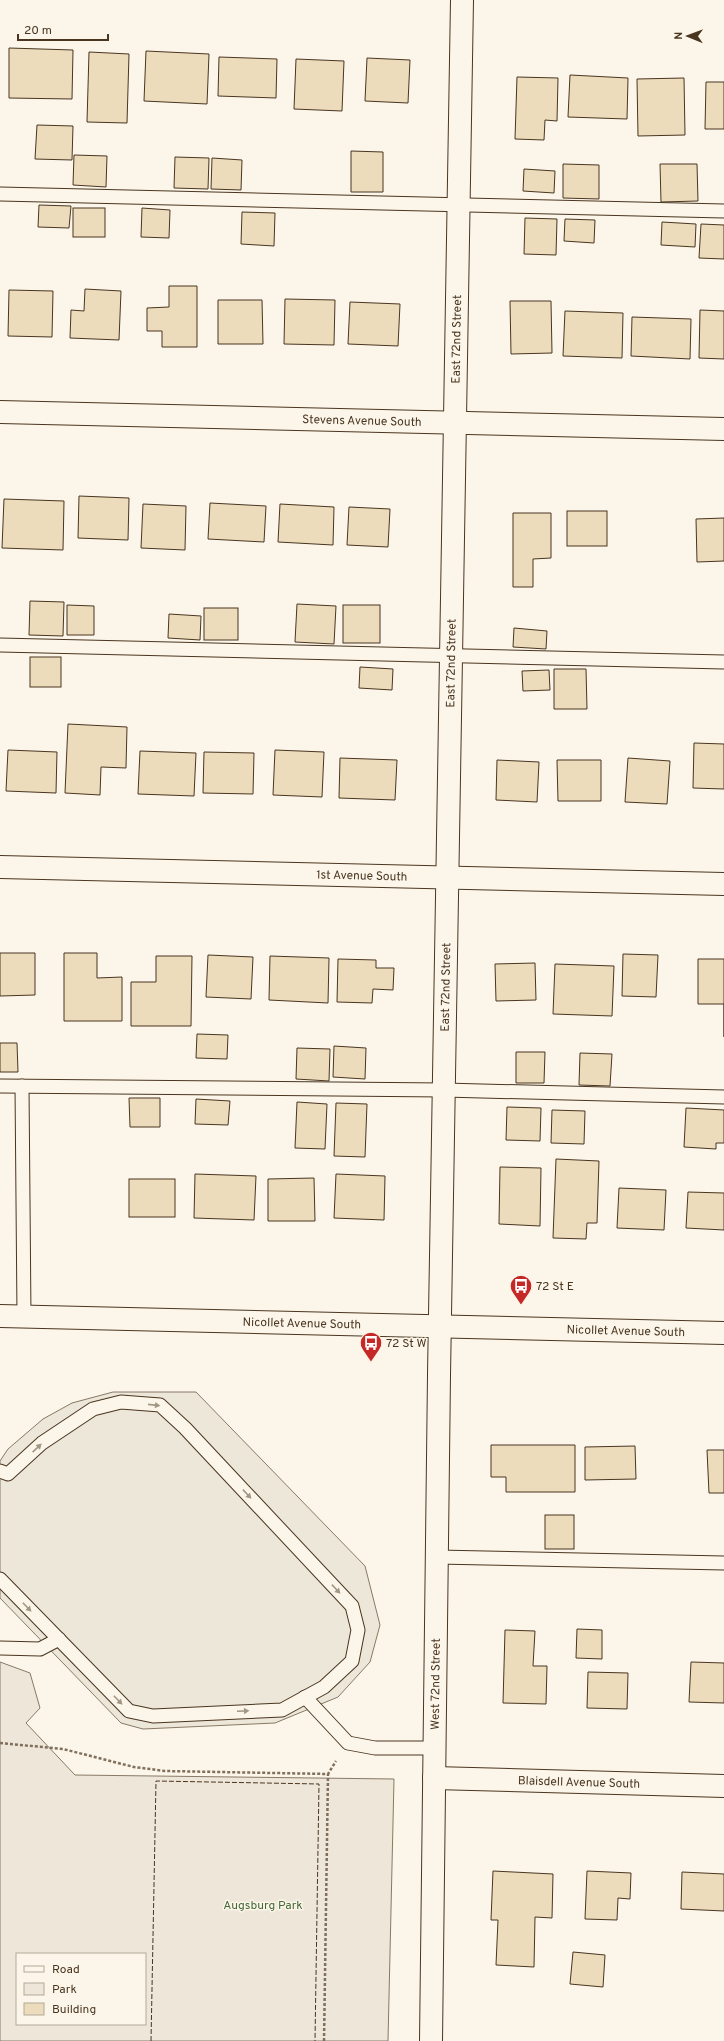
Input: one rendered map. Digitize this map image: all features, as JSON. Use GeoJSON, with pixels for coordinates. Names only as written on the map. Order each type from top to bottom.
{"type":"FeatureCollection","features":[{"type":"Feature","properties":{"kind":"street","name":"East 72nd Street"},"geometry":{"type":"LineString","coordinates":[[440,1326],[462,0]]}},
{"type":"Feature","properties":{"kind":"street","name":"Stevens Avenue South"},"geometry":{"type":"LineString","coordinates":[[0,412],[724,429]]}},
{"type":"Feature","properties":{"kind":"street","name":"1st Avenue South"},"geometry":{"type":"LineString","coordinates":[[0,867],[724,884]]}},
{"type":"Feature","properties":{"kind":"street","name":"Nicollet Avenue South"},"geometry":{"type":"LineString","coordinates":[[0,1316],[724,1333]]}},
{"type":"Feature","properties":{"kind":"street","name":"West 72nd Street"},"geometry":{"type":"LineString","coordinates":[[431,2041],[440,1326]]}},
{"type":"Feature","properties":{"kind":"street","name":"Blaisdell Avenue South"},"geometry":{"type":"LineString","coordinates":[[434,1778],[724,1786]]}},
{"type":"Feature","properties":{"kind":"lane"},"geometry":{"type":"LineString","coordinates":[[0,194],[724,211]]}},
{"type":"Feature","properties":{"kind":"lane"},"geometry":{"type":"LineString","coordinates":[[0,645],[724,662]]}},
{"type":"Feature","properties":{"kind":"lane"},"geometry":{"type":"LineString","coordinates":[[0,1086],[444,1090],[724,1097]]}},
{"type":"Feature","properties":{"kind":"lane"},"geometry":{"type":"LineString","coordinates":[[22,1086],[24,1316]]}},
{"type":"Feature","properties":{"kind":"lane"},"geometry":{"type":"LineString","coordinates":[[0,1579],[129,1711],[153,1716],[282,1710],[324,1687],[352,1661],[358,1630],[352,1606],[185,1428],[160,1406],[122,1402],[93,1409],[42,1443],[4,1473]]}},
{"type":"Feature","properties":{"kind":"lane"},"geometry":{"type":"LineString","coordinates":[[437,1557],[724,1563]]}},
{"type":"Feature","properties":{"kind":"lane"},"geometry":{"type":"LineString","coordinates":[[0,1648],[40,1649],[59,1639]]}},
{"type":"Feature","properties":{"kind":"lane"},"geometry":{"type":"LineString","coordinates":[[305,1698],[348,1743],[375,1748],[435,1748]]}},
{"type":"Feature","properties":{"kind":"path"},"geometry":{"type":"LineString","coordinates":[[0,1743],[62,1749],[134,1767],[165,1771],[328,1774]]}},
{"type":"Feature","properties":{"kind":"path"},"geometry":{"type":"LineString","coordinates":[[324,2041],[328,1774],[348,1743]]}},
{"type":"Feature","properties":{"kind":"green space","name":"Augsburg Park"},"geometry":{"type":"Polygon","coordinates":[[[0,1662],[30,1673],[40,1708],[26,1723],[75,1775],[394,1779],[388,2041],[0,2041],[0,1662]]]}},
{"type":"Feature","properties":{"kind":"shaded area"},"geometry":{"type":"Polygon","coordinates":[[[113,1392],[196,1392],[365,1566],[380,1625],[370,1662],[338,1697],[275,1723],[143,1729],[121,1723],[0,1598],[0,1461],[8,1449],[43,1419],[72,1403],[113,1392]]]}},
{"type":"Feature","properties":{"kind":"building"},"geometry":{"type":"Polygon","coordinates":[[[9,48],[73,50],[72,99],[9,98],[9,48]]]}},
{"type":"Feature","properties":{"kind":"building"},"geometry":{"type":"Polygon","coordinates":[[[146,51],[209,54],[207,104],[144,101],[146,51]]]}},
{"type":"Feature","properties":{"kind":"building"},"geometry":{"type":"Polygon","coordinates":[[[89,52],[129,54],[127,123],[87,122],[89,52]]]}},
{"type":"Feature","properties":{"kind":"building"},"geometry":{"type":"Polygon","coordinates":[[[219,57],[277,59],[276,98],[218,96],[219,57]]]}},
{"type":"Feature","properties":{"kind":"building"},"geometry":{"type":"Polygon","coordinates":[[[367,58],[410,60],[408,103],[365,101],[367,58]]]}},
{"type":"Feature","properties":{"kind":"building"},"geometry":{"type":"Polygon","coordinates":[[[296,59],[344,61],[342,111],[294,109],[296,59]]]}},
{"type":"Feature","properties":{"kind":"building"},"geometry":{"type":"Polygon","coordinates":[[[570,75],[628,78],[627,119],[568,117],[570,75]]]}},
{"type":"Feature","properties":{"kind":"building"},"geometry":{"type":"Polygon","coordinates":[[[517,77],[558,78],[557,121],[545,120],[544,140],[515,139],[517,77]]]}},
{"type":"Feature","properties":{"kind":"building"},"geometry":{"type":"Polygon","coordinates":[[[684,78],[685,135],[638,136],[637,79],[684,78]]]}},
{"type":"Feature","properties":{"kind":"building"},"geometry":{"type":"Polygon","coordinates":[[[706,82],[724,82],[724,129],[705,129],[706,82]]]}},
{"type":"Feature","properties":{"kind":"building"},"geometry":{"type":"Polygon","coordinates":[[[37,125],[73,126],[72,160],[35,159],[37,125]]]}},
{"type":"Feature","properties":{"kind":"building"},"geometry":{"type":"Polygon","coordinates":[[[351,151],[383,152],[383,192],[351,192],[351,151]]]}},
{"type":"Feature","properties":{"kind":"building"},"geometry":{"type":"Polygon","coordinates":[[[74,155],[107,156],[106,187],[73,185],[74,155]]]}},
{"type":"Feature","properties":{"kind":"building"},"geometry":{"type":"Polygon","coordinates":[[[175,157],[209,158],[208,189],[174,188],[175,157]]]}},
{"type":"Feature","properties":{"kind":"building"},"geometry":{"type":"Polygon","coordinates":[[[212,158],[242,160],[241,190],[211,189],[212,158]]]}},
{"type":"Feature","properties":{"kind":"building"},"geometry":{"type":"Polygon","coordinates":[[[563,164],[599,165],[599,199],[563,198],[563,164]]]}},
{"type":"Feature","properties":{"kind":"building"},"geometry":{"type":"Polygon","coordinates":[[[660,164],[697,164],[698,201],[661,202],[660,164]]]}},
{"type":"Feature","properties":{"kind":"building"},"geometry":{"type":"Polygon","coordinates":[[[524,169],[555,171],[554,193],[523,191],[524,169]]]}},
{"type":"Feature","properties":{"kind":"building"},"geometry":{"type":"Polygon","coordinates":[[[39,205],[71,206],[69,228],[38,227],[39,205]]]}},
{"type":"Feature","properties":{"kind":"building"},"geometry":{"type":"Polygon","coordinates":[[[73,208],[105,208],[105,237],[73,237],[73,208]]]}},
{"type":"Feature","properties":{"kind":"building"},"geometry":{"type":"Polygon","coordinates":[[[142,208],[170,210],[169,238],[141,237],[142,208]]]}},
{"type":"Feature","properties":{"kind":"building"},"geometry":{"type":"Polygon","coordinates":[[[242,212],[275,213],[274,246],[241,244],[242,212]]]}},
{"type":"Feature","properties":{"kind":"building"},"geometry":{"type":"Polygon","coordinates":[[[525,218],[557,219],[556,255],[524,254],[525,218]]]}},
{"type":"Feature","properties":{"kind":"building"},"geometry":{"type":"Polygon","coordinates":[[[565,219],[595,220],[594,243],[564,241],[565,219]]]}},
{"type":"Feature","properties":{"kind":"building"},"geometry":{"type":"Polygon","coordinates":[[[662,222],[696,224],[695,247],[661,245],[662,222]]]}},
{"type":"Feature","properties":{"kind":"building"},"geometry":{"type":"Polygon","coordinates":[[[701,224],[724,225],[724,259],[699,258],[701,224]]]}},
{"type":"Feature","properties":{"kind":"building"},"geometry":{"type":"Polygon","coordinates":[[[169,286],[197,286],[197,347],[162,347],[162,331],[147,331],[147,308],[169,307],[169,286]]]}},
{"type":"Feature","properties":{"kind":"building"},"geometry":{"type":"Polygon","coordinates":[[[85,289],[121,291],[119,340],[70,338],[71,310],[84,311],[85,289]]]}},
{"type":"Feature","properties":{"kind":"building"},"geometry":{"type":"Polygon","coordinates":[[[9,290],[53,291],[52,337],[8,336],[9,290]]]}},
{"type":"Feature","properties":{"kind":"building"},"geometry":{"type":"Polygon","coordinates":[[[285,299],[335,300],[334,345],[284,344],[285,299]]]}},
{"type":"Feature","properties":{"kind":"building"},"geometry":{"type":"Polygon","coordinates":[[[218,300],[262,300],[263,344],[218,344],[218,300]]]}},
{"type":"Feature","properties":{"kind":"building"},"geometry":{"type":"Polygon","coordinates":[[[510,301],[551,301],[552,353],[511,354],[510,301]]]}},
{"type":"Feature","properties":{"kind":"building"},"geometry":{"type":"Polygon","coordinates":[[[350,302],[400,304],[398,346],[348,344],[350,302]]]}},
{"type":"Feature","properties":{"kind":"building"},"geometry":{"type":"Polygon","coordinates":[[[700,310],[724,311],[724,359],[699,358],[700,310]]]}},
{"type":"Feature","properties":{"kind":"building"},"geometry":{"type":"Polygon","coordinates":[[[565,311],[623,313],[622,358],[563,356],[565,311]]]}},
{"type":"Feature","properties":{"kind":"building"},"geometry":{"type":"Polygon","coordinates":[[[632,317],[691,319],[690,359],[631,356],[632,317]]]}},
{"type":"Feature","properties":{"kind":"building"},"geometry":{"type":"Polygon","coordinates":[[[79,496],[129,498],[128,540],[78,538],[79,496]]]}},
{"type":"Feature","properties":{"kind":"building"},"geometry":{"type":"Polygon","coordinates":[[[4,499],[64,501],[63,550],[2,548],[4,499]]]}},
{"type":"Feature","properties":{"kind":"building"},"geometry":{"type":"Polygon","coordinates":[[[210,503],[266,506],[264,542],[208,539],[210,503]]]}},
{"type":"Feature","properties":{"kind":"building"},"geometry":{"type":"Polygon","coordinates":[[[143,504],[186,506],[185,550],[141,548],[143,504]]]}},
{"type":"Feature","properties":{"kind":"building"},"geometry":{"type":"Polygon","coordinates":[[[280,504],[334,507],[333,545],[278,542],[280,504]]]}},
{"type":"Feature","properties":{"kind":"building"},"geometry":{"type":"Polygon","coordinates":[[[349,507],[390,509],[388,547],[347,545],[349,507]]]}},
{"type":"Feature","properties":{"kind":"building"},"geometry":{"type":"Polygon","coordinates":[[[567,511],[607,511],[607,546],[567,546],[567,511]]]}},
{"type":"Feature","properties":{"kind":"building"},"geometry":{"type":"Polygon","coordinates":[[[513,513],[551,513],[551,558],[533,559],[533,587],[513,587],[513,513]]]}},
{"type":"Feature","properties":{"kind":"building"},"geometry":{"type":"Polygon","coordinates":[[[724,518],[724,561],[697,562],[696,519],[724,518]]]}},
{"type":"Feature","properties":{"kind":"building"},"geometry":{"type":"Polygon","coordinates":[[[30,601],[64,602],[63,636],[29,635],[30,601]]]}},
{"type":"Feature","properties":{"kind":"building"},"geometry":{"type":"Polygon","coordinates":[[[297,604],[336,606],[334,644],[295,642],[297,604]]]}},
{"type":"Feature","properties":{"kind":"building"},"geometry":{"type":"Polygon","coordinates":[[[67,605],[94,606],[94,635],[67,635],[67,605]]]}},
{"type":"Feature","properties":{"kind":"building"},"geometry":{"type":"Polygon","coordinates":[[[343,605],[380,605],[380,643],[343,643],[343,605]]]}},
{"type":"Feature","properties":{"kind":"building"},"geometry":{"type":"Polygon","coordinates":[[[204,608],[238,608],[238,640],[204,640],[204,608]]]}},
{"type":"Feature","properties":{"kind":"building"},"geometry":{"type":"Polygon","coordinates":[[[169,614],[201,616],[200,640],[168,638],[169,614]]]}},
{"type":"Feature","properties":{"kind":"building"},"geometry":{"type":"Polygon","coordinates":[[[514,628],[547,631],[546,649],[513,647],[514,628]]]}},
{"type":"Feature","properties":{"kind":"building"},"geometry":{"type":"Polygon","coordinates":[[[30,657],[61,657],[61,687],[30,687],[30,657]]]}},
{"type":"Feature","properties":{"kind":"building"},"geometry":{"type":"Polygon","coordinates":[[[360,667],[393,669],[392,690],[359,688],[360,667]]]}},
{"type":"Feature","properties":{"kind":"building"},"geometry":{"type":"Polygon","coordinates":[[[554,669],[586,669],[587,709],[554,709],[554,669]]]}},
{"type":"Feature","properties":{"kind":"building"},"geometry":{"type":"Polygon","coordinates":[[[549,670],[550,690],[523,691],[522,671],[549,670]]]}},
{"type":"Feature","properties":{"kind":"building"},"geometry":{"type":"Polygon","coordinates":[[[68,724],[127,727],[126,768],[101,767],[100,795],[65,793],[68,724]]]}},
{"type":"Feature","properties":{"kind":"building"},"geometry":{"type":"Polygon","coordinates":[[[694,743],[724,744],[724,789],[693,788],[694,743]]]}},
{"type":"Feature","properties":{"kind":"building"},"geometry":{"type":"Polygon","coordinates":[[[8,750],[57,752],[56,793],[6,791],[8,750]]]}},
{"type":"Feature","properties":{"kind":"building"},"geometry":{"type":"Polygon","coordinates":[[[275,750],[324,752],[322,797],[273,795],[275,750]]]}},
{"type":"Feature","properties":{"kind":"building"},"geometry":{"type":"Polygon","coordinates":[[[140,751],[196,753],[194,796],[138,794],[140,751]]]}},
{"type":"Feature","properties":{"kind":"building"},"geometry":{"type":"Polygon","coordinates":[[[204,752],[254,753],[253,794],[203,793],[204,752]]]}},
{"type":"Feature","properties":{"kind":"building"},"geometry":{"type":"Polygon","coordinates":[[[340,758],[397,760],[395,800],[339,798],[340,758]]]}},
{"type":"Feature","properties":{"kind":"building"},"geometry":{"type":"Polygon","coordinates":[[[628,758],[670,761],[667,804],[625,802],[628,758]]]}},
{"type":"Feature","properties":{"kind":"building"},"geometry":{"type":"Polygon","coordinates":[[[497,760],[539,762],[537,802],[496,800],[497,760]]]}},
{"type":"Feature","properties":{"kind":"building"},"geometry":{"type":"Polygon","coordinates":[[[557,760],[601,760],[601,801],[558,801],[557,760]]]}},
{"type":"Feature","properties":{"kind":"building"},"geometry":{"type":"Polygon","coordinates":[[[0,953],[35,953],[35,995],[0,996],[0,953]]]}},
{"type":"Feature","properties":{"kind":"building"},"geometry":{"type":"Polygon","coordinates":[[[64,953],[97,953],[97,978],[122,977],[122,1021],[64,1021],[64,953]]]}},
{"type":"Feature","properties":{"kind":"building"},"geometry":{"type":"Polygon","coordinates":[[[623,954],[658,955],[656,997],[622,996],[623,954]]]}},
{"type":"Feature","properties":{"kind":"building"},"geometry":{"type":"Polygon","coordinates":[[[208,955],[253,957],[251,999],[206,997],[208,955]]]}},
{"type":"Feature","properties":{"kind":"building"},"geometry":{"type":"Polygon","coordinates":[[[156,956],[192,956],[191,1026],[131,1026],[131,982],[156,982],[156,956]]]}},
{"type":"Feature","properties":{"kind":"building"},"geometry":{"type":"Polygon","coordinates":[[[270,956],[329,958],[328,1003],[269,1000],[270,956]]]}},
{"type":"Feature","properties":{"kind":"building"},"geometry":{"type":"Polygon","coordinates":[[[338,959],[376,960],[376,968],[394,968],[393,990],[373,989],[372,1003],[337,1002],[338,959]]]}},
{"type":"Feature","properties":{"kind":"building"},"geometry":{"type":"Polygon","coordinates":[[[698,959],[724,959],[724,1004],[698,1004],[698,959]]]}},
{"type":"Feature","properties":{"kind":"building"},"geometry":{"type":"Polygon","coordinates":[[[535,963],[536,1000],[496,1001],[495,964],[535,963]]]}},
{"type":"Feature","properties":{"kind":"building"},"geometry":{"type":"Polygon","coordinates":[[[555,964],[614,966],[612,1016],[553,1014],[555,964]]]}},
{"type":"Feature","properties":{"kind":"building"},"geometry":{"type":"Polygon","coordinates":[[[197,1034],[228,1035],[227,1059],[196,1058],[197,1034]]]}},
{"type":"Feature","properties":{"kind":"building"},"geometry":{"type":"Polygon","coordinates":[[[0,1043],[17,1043],[18,1072],[0,1072],[0,1043]]]}},
{"type":"Feature","properties":{"kind":"building"},"geometry":{"type":"Polygon","coordinates":[[[334,1046],[366,1048],[365,1079],[333,1077],[334,1046]]]}},
{"type":"Feature","properties":{"kind":"building"},"geometry":{"type":"Polygon","coordinates":[[[297,1048],[330,1049],[329,1081],[296,1079],[297,1048]]]}},
{"type":"Feature","properties":{"kind":"building"},"geometry":{"type":"Polygon","coordinates":[[[516,1052],[545,1052],[544,1083],[516,1083],[516,1052]]]}},
{"type":"Feature","properties":{"kind":"building"},"geometry":{"type":"Polygon","coordinates":[[[580,1053],[612,1054],[610,1086],[579,1085],[580,1053]]]}},
{"type":"Feature","properties":{"kind":"building"},"geometry":{"type":"Polygon","coordinates":[[[129,1098],[160,1098],[160,1127],[130,1127],[129,1098]]]}},
{"type":"Feature","properties":{"kind":"building"},"geometry":{"type":"Polygon","coordinates":[[[196,1099],[230,1101],[228,1125],[195,1124],[196,1099]]]}},
{"type":"Feature","properties":{"kind":"building"},"geometry":{"type":"Polygon","coordinates":[[[297,1102],[327,1104],[325,1149],[295,1148],[297,1102]]]}},
{"type":"Feature","properties":{"kind":"building"},"geometry":{"type":"Polygon","coordinates":[[[336,1103],[367,1104],[365,1157],[334,1156],[336,1103]]]}},
{"type":"Feature","properties":{"kind":"building"},"geometry":{"type":"Polygon","coordinates":[[[507,1107],[541,1108],[540,1141],[506,1140],[507,1107]]]}},
{"type":"Feature","properties":{"kind":"building"},"geometry":{"type":"Polygon","coordinates":[[[686,1108],[724,1110],[724,1143],[716,1143],[716,1149],[684,1147],[686,1108]]]}},
{"type":"Feature","properties":{"kind":"building"},"geometry":{"type":"Polygon","coordinates":[[[552,1110],[585,1111],[584,1144],[551,1143],[552,1110]]]}},
{"type":"Feature","properties":{"kind":"building"},"geometry":{"type":"Polygon","coordinates":[[[556,1159],[599,1161],[597,1223],[587,1223],[586,1239],[553,1238],[556,1159]]]}},
{"type":"Feature","properties":{"kind":"building"},"geometry":{"type":"Polygon","coordinates":[[[500,1167],[541,1168],[540,1226],[499,1224],[500,1167]]]}},
{"type":"Feature","properties":{"kind":"building"},"geometry":{"type":"Polygon","coordinates":[[[195,1174],[256,1176],[254,1220],[194,1218],[195,1174]]]}},
{"type":"Feature","properties":{"kind":"building"},"geometry":{"type":"Polygon","coordinates":[[[336,1174],[385,1176],[384,1220],[334,1218],[336,1174]]]}},
{"type":"Feature","properties":{"kind":"building"},"geometry":{"type":"Polygon","coordinates":[[[314,1178],[315,1221],[268,1221],[268,1179],[314,1178]]]}},
{"type":"Feature","properties":{"kind":"building"},"geometry":{"type":"Polygon","coordinates":[[[129,1179],[175,1179],[175,1217],[129,1217],[129,1179]]]}},
{"type":"Feature","properties":{"kind":"building"},"geometry":{"type":"Polygon","coordinates":[[[619,1188],[666,1190],[664,1230],[617,1228],[619,1188]]]}},
{"type":"Feature","properties":{"kind":"building"},"geometry":{"type":"Polygon","coordinates":[[[688,1192],[724,1193],[724,1230],[686,1228],[688,1192]]]}},
{"type":"Feature","properties":{"kind":"building"},"geometry":{"type":"Polygon","coordinates":[[[491,1445],[575,1445],[575,1492],[506,1492],[506,1477],[491,1477],[491,1445]]]}},
{"type":"Feature","properties":{"kind":"building"},"geometry":{"type":"Polygon","coordinates":[[[635,1446],[636,1479],[585,1480],[585,1447],[635,1446]]]}},
{"type":"Feature","properties":{"kind":"building"},"geometry":{"type":"Polygon","coordinates":[[[707,1450],[724,1450],[724,1493],[709,1493],[707,1450]]]}},
{"type":"Feature","properties":{"kind":"building"},"geometry":{"type":"Polygon","coordinates":[[[545,1515],[574,1515],[574,1549],[545,1549],[545,1515]]]}},
{"type":"Feature","properties":{"kind":"building"},"geometry":{"type":"Polygon","coordinates":[[[577,1629],[602,1630],[602,1659],[576,1658],[577,1629]]]}},
{"type":"Feature","properties":{"kind":"building"},"geometry":{"type":"Polygon","coordinates":[[[505,1630],[535,1631],[533,1666],[547,1666],[546,1704],[503,1703],[505,1630]]]}},
{"type":"Feature","properties":{"kind":"building"},"geometry":{"type":"Polygon","coordinates":[[[691,1662],[724,1663],[724,1703],[689,1702],[691,1662]]]}},
{"type":"Feature","properties":{"kind":"building"},"geometry":{"type":"Polygon","coordinates":[[[588,1672],[628,1673],[627,1709],[587,1708],[588,1672]]]}},
{"type":"Feature","properties":{"kind":"building"},"geometry":{"type":"Polygon","coordinates":[[[493,1871],[553,1874],[552,1918],[535,1917],[534,1967],[496,1965],[498,1920],[491,1920],[493,1871]]]}},
{"type":"Feature","properties":{"kind":"building"},"geometry":{"type":"Polygon","coordinates":[[[587,1871],[631,1873],[630,1899],[618,1898],[617,1920],[585,1919],[587,1871]]]}},
{"type":"Feature","properties":{"kind":"building"},"geometry":{"type":"Polygon","coordinates":[[[682,1872],[724,1874],[724,1911],[681,1909],[682,1872]]]}},
{"type":"Feature","properties":{"kind":"building"},"geometry":{"type":"Polygon","coordinates":[[[573,1952],[605,1955],[603,1987],[570,1984],[573,1952]]]}},
{"type":"Feature","properties":{"kind":"fence"},"geometry":{"type":"LineString","coordinates":[[151,2041],[156,1781],[319,1784],[315,2041]]}},
{"type":"Feature","properties":{"kind":"place","name":"72 St E"},"geometry":{"type":"Point","coordinates":[521,1306]}},
{"type":"Feature","properties":{"kind":"place","name":"72 St W"},"geometry":{"type":"Point","coordinates":[371,1362]}}]}
